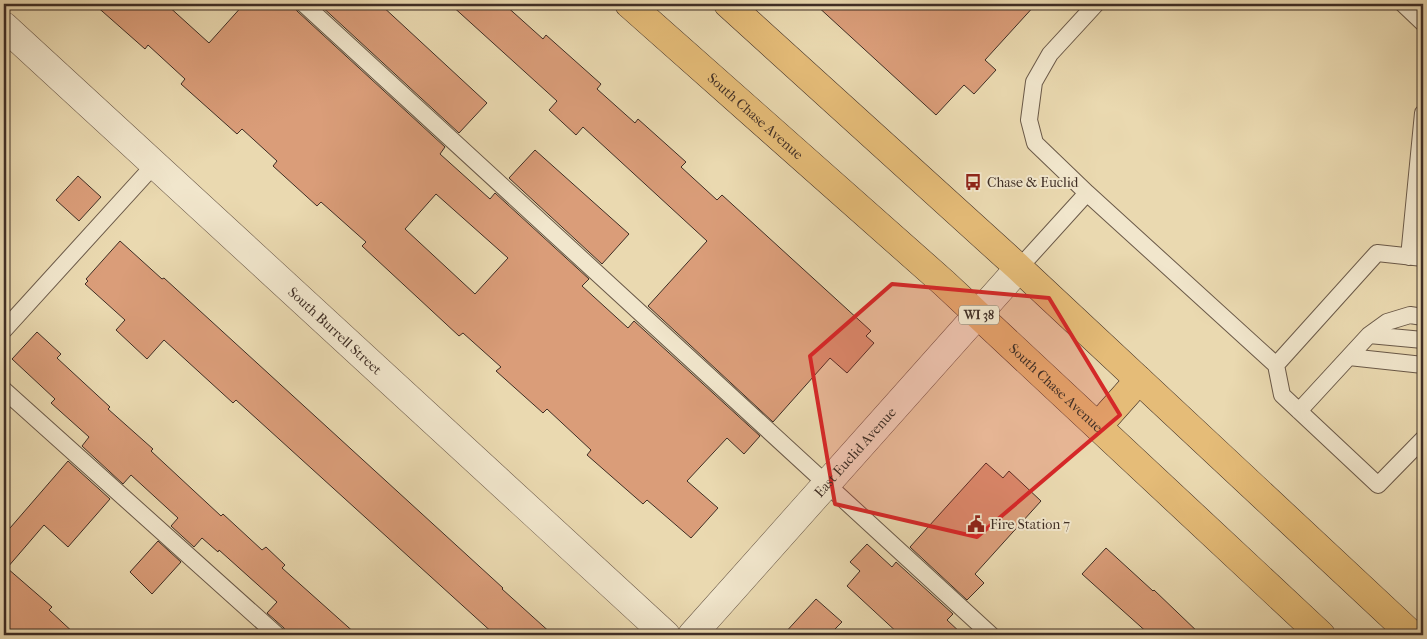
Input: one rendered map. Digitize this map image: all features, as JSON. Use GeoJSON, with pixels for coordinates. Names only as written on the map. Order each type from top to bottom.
{"type":"FeatureCollection","features":[{"type":"Feature","properties":{"kind":"main road","name":"South Chase Avenue"},"geometry":{"type":"LineString","coordinates":[[629,4],[978,314],[1321,635]]}},
{"type":"Feature","properties":{"kind":"main road"},"geometry":{"type":"LineString","coordinates":[[728,4],[1019,268],[1412,635]]}},
{"type":"Feature","properties":{"kind":"main road"},"geometry":{"type":"LineString","coordinates":[[1098,426],[1138,380]]}},
{"type":"Feature","properties":{"kind":"street","name":"South Burrell Street"},"geometry":{"type":"LineString","coordinates":[[4,26],[666,635]]}},
{"type":"Feature","properties":{"kind":"street","name":"East Euclid Avenue"},"geometry":{"type":"LineString","coordinates":[[692,635],[1019,268]]}},
{"type":"Feature","properties":{"kind":"lane"},"geometry":{"type":"LineString","coordinates":[[304,4],[991,635]]}},
{"type":"Feature","properties":{"kind":"lane"},"geometry":{"type":"LineString","coordinates":[[1096,4],[1050,54],[1034,82],[1029,120],[1035,144],[1276,365],[1282,395],[1378,485],[1423,438]]}},
{"type":"Feature","properties":{"kind":"lane"},"geometry":{"type":"LineString","coordinates":[[1403,4],[1423,23]]}},
{"type":"Feature","properties":{"kind":"lane"},"geometry":{"type":"LineString","coordinates":[[1276,365],[1377,253],[1416,258],[1423,113]]}},
{"type":"Feature","properties":{"kind":"lane"},"geometry":{"type":"LineString","coordinates":[[4,330],[155,164]]}},
{"type":"Feature","properties":{"kind":"lane"},"geometry":{"type":"LineString","coordinates":[[1019,268],[1087,193]]}},
{"type":"Feature","properties":{"kind":"lane"},"geometry":{"type":"LineString","coordinates":[[1299,411],[1369,335],[1386,322],[1410,316],[1423,316]]}},
{"type":"Feature","properties":{"kind":"lane"},"geometry":{"type":"LineString","coordinates":[[1369,335],[1423,340]]}},
{"type":"Feature","properties":{"kind":"lane"},"geometry":{"type":"LineString","coordinates":[[1349,357],[1423,365]]}},
{"type":"Feature","properties":{"kind":"lane"},"geometry":{"type":"LineString","coordinates":[[4,390],[276,635]]}},
{"type":"Feature","properties":{"kind":"highlighted area"},"geometry":{"type":"Polygon","coordinates":[[[892,284],[1049,298],[1120,415],[977,537],[835,504],[810,356],[892,284]]]}},
{"type":"Feature","properties":{"kind":"building"},"geometry":{"type":"Polygon","coordinates":[[[94,4],[166,4],[209,43],[244,4],[294,4],[297,11],[445,147],[440,154],[490,199],[495,193],[589,279],[582,286],[628,328],[634,321],[760,436],[744,454],[727,438],[687,481],[718,508],[691,538],[647,500],[643,504],[587,455],[591,450],[547,409],[543,413],[496,371],[501,367],[463,333],[459,336],[362,246],[366,242],[321,202],[317,206],[273,166],[277,161],[242,129],[237,134],[181,84],[185,79],[148,45],[145,49],[94,4]],[[436,194],[405,229],[475,294],[508,258],[436,194]]]}},
{"type":"Feature","properties":{"kind":"building"},"geometry":{"type":"Polygon","coordinates":[[[319,4],[380,4],[487,103],[459,133],[319,4]]]}},
{"type":"Feature","properties":{"kind":"building"},"geometry":{"type":"Polygon","coordinates":[[[450,4],[504,4],[543,39],[546,35],[601,84],[597,89],[635,123],[638,119],[686,162],[681,167],[717,200],[722,195],[871,331],[866,336],[874,343],[847,373],[830,358],[773,422],[648,306],[707,241],[583,127],[576,135],[549,110],[557,101],[450,4]]]}},
{"type":"Feature","properties":{"kind":"building"},"geometry":{"type":"Polygon","coordinates":[[[815,4],[1036,4],[985,60],[996,70],[974,94],[964,85],[936,115],[815,4]]]}},
{"type":"Feature","properties":{"kind":"building"},"geometry":{"type":"Polygon","coordinates":[[[535,150],[629,234],[602,264],[509,178],[535,150]]]}},
{"type":"Feature","properties":{"kind":"building"},"geometry":{"type":"Polygon","coordinates":[[[78,176],[101,197],[79,221],[56,200],[78,176]]]}},
{"type":"Feature","properties":{"kind":"building"},"geometry":{"type":"Polygon","coordinates":[[[120,241],[162,279],[164,278],[553,635],[495,635],[236,400],[233,403],[164,340],[147,359],[116,330],[125,320],[85,284],[88,281],[86,279],[120,241]]]}},
{"type":"Feature","properties":{"kind":"building"},"geometry":{"type":"Polygon","coordinates":[[[37,332],[61,354],[57,358],[110,407],[108,409],[153,449],[151,451],[221,516],[223,514],[262,550],[266,547],[285,565],[282,568],[357,635],[287,635],[284,628],[267,613],[277,602],[219,550],[218,552],[202,538],[194,547],[171,526],[178,518],[131,475],[123,484],[82,446],[89,437],[51,403],[55,399],[12,359],[37,332]]]}},
{"type":"Feature","properties":{"kind":"building"},"geometry":{"type":"Polygon","coordinates":[[[68,461],[110,499],[68,547],[44,525],[7,568],[52,607],[49,610],[76,635],[4,635],[4,535],[68,461]]]}},
{"type":"Feature","properties":{"kind":"building","name":"Fire Station 7"},"geometry":{"type":"Polygon","coordinates":[[[986,463],[1003,478],[1009,471],[1041,501],[975,574],[984,583],[967,600],[910,547],[986,463]]]}},
{"type":"Feature","properties":{"kind":"building"},"geometry":{"type":"Polygon","coordinates":[[[158,541],[181,562],[152,594],[130,572],[158,541]]]}},
{"type":"Feature","properties":{"kind":"building"},"geometry":{"type":"Polygon","coordinates":[[[867,544],[892,567],[896,562],[953,614],[947,620],[963,635],[900,635],[847,586],[860,571],[850,562],[867,544]]]}},
{"type":"Feature","properties":{"kind":"building"},"geometry":{"type":"Polygon","coordinates":[[[1106,548],[1201,635],[1150,635],[1082,574],[1106,548]]]}},
{"type":"Feature","properties":{"kind":"building"},"geometry":{"type":"Polygon","coordinates":[[[816,599],[842,622],[829,635],[783,635],[816,599]]]}},
{"type":"Feature","properties":{"kind":"place","name":"Chase & Euclid"},"geometry":{"type":"Point","coordinates":[973,182]}},
{"type":"Feature","properties":{"kind":"place","name":"Fire Station 7"},"geometry":{"type":"Point","coordinates":[976,524]}}]}
